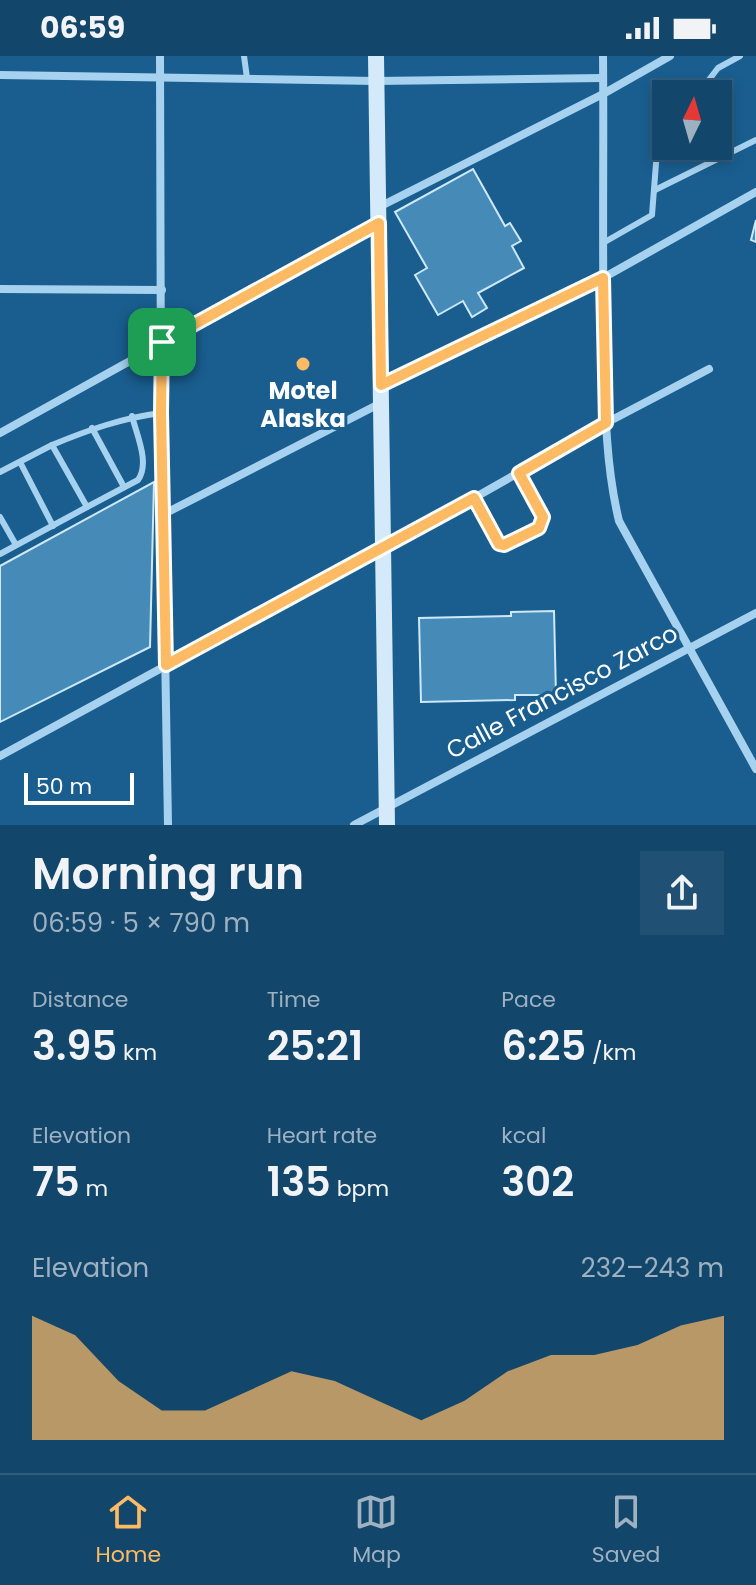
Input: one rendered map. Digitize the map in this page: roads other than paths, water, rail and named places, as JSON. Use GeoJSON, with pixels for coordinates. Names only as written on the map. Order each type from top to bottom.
{"type":"FeatureCollection","features":[{"type":"Feature","properties":{"kind":"main road"},"geometry":{"type":"LineString","coordinates":[[376,56],[387,816]]}},
{"type":"Feature","properties":{"kind":"street"},"geometry":{"type":"LineString","coordinates":[[160,56],[161,413],[168,825]]}},
{"type":"Feature","properties":{"kind":"street"},"geometry":{"type":"LineString","coordinates":[[603,56],[606,423],[613,495],[619,521],[756,769]]}},
{"type":"Feature","properties":{"kind":"street"},"geometry":{"type":"LineString","coordinates":[[0,433],[378,216],[670,56]]}},
{"type":"Feature","properties":{"kind":"street"},"geometry":{"type":"LineString","coordinates":[[0,75],[376,81],[603,78]]}},
{"type":"Feature","properties":{"kind":"street"},"geometry":{"type":"LineString","coordinates":[[381,385],[603,278],[756,192]]}},
{"type":"Feature","properties":{"kind":"street"},"geometry":{"type":"LineString","coordinates":[[0,289],[162,290]]}},
{"type":"Feature","properties":{"kind":"street"},"geometry":{"type":"LineString","coordinates":[[0,756],[709,369]]}},
{"type":"Feature","properties":{"kind":"street"},"geometry":{"type":"LineString","coordinates":[[164,514],[381,403]]}},
{"type":"Feature","properties":{"kind":"street","name":"Calle Francisco Zarco"},"geometry":{"type":"LineString","coordinates":[[354,825],[387,816],[756,613]]}},
{"type":"Feature","properties":{"kind":"lane"},"geometry":{"type":"LineString","coordinates":[[244,56],[247,78]]}},
{"type":"Feature","properties":{"kind":"lane"},"geometry":{"type":"LineString","coordinates":[[709,80],[718,68],[740,56]]}},
{"type":"Feature","properties":{"kind":"lane"},"geometry":{"type":"LineString","coordinates":[[655,190],[756,140]]}},
{"type":"Feature","properties":{"kind":"lane"},"geometry":{"type":"LineString","coordinates":[[603,243],[649,218],[653,210],[657,160]]}},
{"type":"Feature","properties":{"kind":"lane"},"geometry":{"type":"LineString","coordinates":[[0,472],[92,428],[132,416],[161,413]]}},
{"type":"Feature","properties":{"kind":"lane"},"geometry":{"type":"LineString","coordinates":[[0,554],[138,480],[144,467],[132,416]]}},
{"type":"Feature","properties":{"kind":"lane"},"geometry":{"type":"LineString","coordinates":[[92,428],[124,487]]}},
{"type":"Feature","properties":{"kind":"lane"},"geometry":{"type":"LineString","coordinates":[[52,445],[87,507]]}},
{"type":"Feature","properties":{"kind":"lane"},"geometry":{"type":"LineString","coordinates":[[20,462],[53,526]]}},
{"type":"Feature","properties":{"kind":"lane"},"geometry":{"type":"LineString","coordinates":[[474,498],[499,544],[504,545],[539,528],[543,517],[519,473]]}},
{"type":"Feature","properties":{"kind":"lane"},"geometry":{"type":"LineString","coordinates":[[0,517],[16,545]]}},
{"type":"Feature","properties":{"kind":"place","name":"Motel Alaska"},"geometry":{"type":"Point","coordinates":[303,364]}}]}
